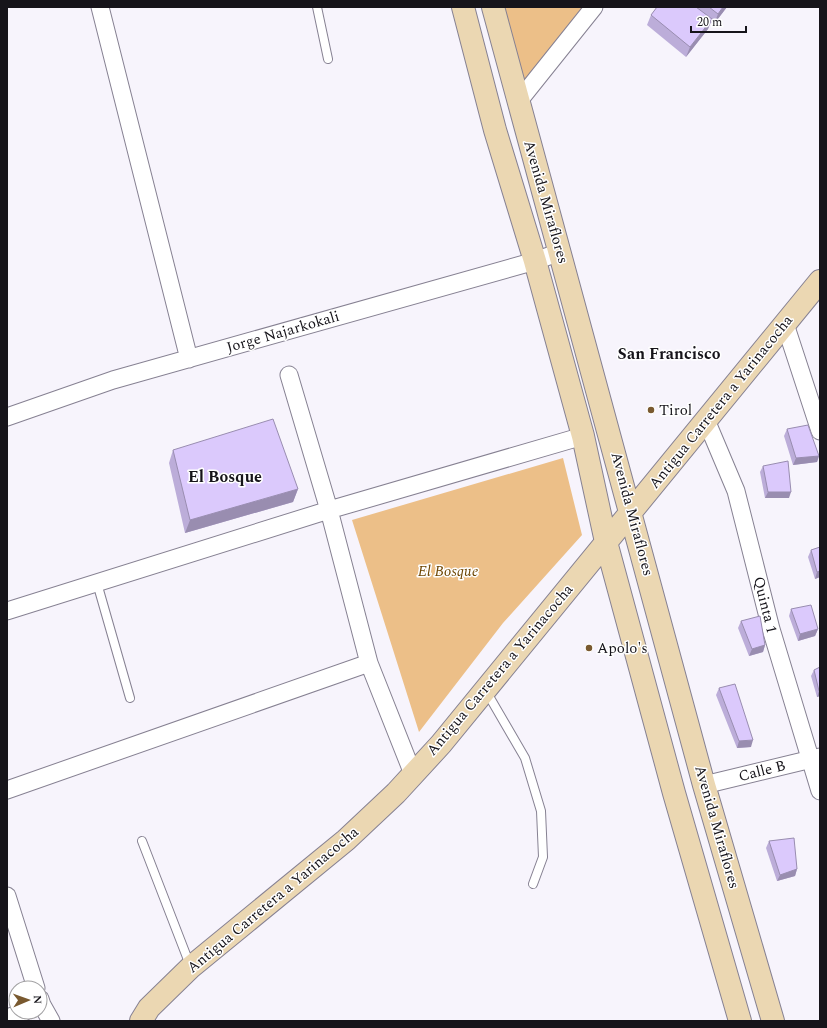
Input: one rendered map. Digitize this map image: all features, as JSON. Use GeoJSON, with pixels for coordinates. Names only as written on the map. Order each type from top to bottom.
{"type":"FeatureCollection","features":[{"type":"Feature","properties":{"kind":"street"},"geometry":{"type":"LineString","coordinates":[[100,7],[189,359]]}},
{"type":"Feature","properties":{"kind":"street","name":"Avenida Miraflores"},"geometry":{"type":"LineString","coordinates":[[463,7],[495,130],[535,261],[583,436],[606,542],[674,793],[740,1021]]}},
{"type":"Feature","properties":{"kind":"street","name":"Avenida Miraflores"},"geometry":{"type":"LineString","coordinates":[[493,7],[631,511],[704,785],[773,1021]]}},
{"type":"Feature","properties":{"kind":"street"},"geometry":{"type":"LineString","coordinates":[[518,102],[594,7]]}},
{"type":"Feature","properties":{"kind":"street","name":"Jorge Najarkokali"},"geometry":{"type":"LineString","coordinates":[[7,417],[113,380],[535,261],[560,252]]}},
{"type":"Feature","properties":{"kind":"street","name":"Antigua Carretera a Yarinacocha"},"geometry":{"type":"LineString","coordinates":[[141,1021],[149,1008],[192,967],[346,840],[396,793],[441,744],[820,281]]}},
{"type":"Feature","properties":{"kind":"street"},"geometry":{"type":"LineString","coordinates":[[785,324],[820,431]]}},
{"type":"Feature","properties":{"kind":"street"},"geometry":{"type":"LineString","coordinates":[[288,375],[329,510],[370,663],[413,774]]}},
{"type":"Feature","properties":{"kind":"street","name":"Quinta 1"},"geometry":{"type":"LineString","coordinates":[[706,420],[736,491],[771,629],[815,758],[820,791]]}},
{"type":"Feature","properties":{"kind":"street"},"geometry":{"type":"LineString","coordinates":[[7,611],[329,510],[583,436]]}},
{"type":"Feature","properties":{"kind":"street"},"geometry":{"type":"LineString","coordinates":[[7,790],[370,663]]}},
{"type":"Feature","properties":{"kind":"street","name":"Calle B"},"geometry":{"type":"LineString","coordinates":[[704,785],[815,758]]}},
{"type":"Feature","properties":{"kind":"street"},"geometry":{"type":"LineString","coordinates":[[7,896],[33,980]]}},
{"type":"Feature","properties":{"kind":"lane"},"geometry":{"type":"LineString","coordinates":[[317,7],[328,59]]}},
{"type":"Feature","properties":{"kind":"lane"},"geometry":{"type":"LineString","coordinates":[[97,583],[130,698]]}},
{"type":"Feature","properties":{"kind":"lane"},"geometry":{"type":"LineString","coordinates":[[485,690],[525,758],[541,811],[543,858],[533,884]]}},
{"type":"Feature","properties":{"kind":"lane"},"geometry":{"type":"LineString","coordinates":[[142,841],[192,967]]}},
{"type":"Feature","properties":{"kind":"green space"},"geometry":{"type":"Polygon","coordinates":[[[502,7],[589,7],[525,86],[502,7]]]}},
{"type":"Feature","properties":{"kind":"green space","name":"El Bosque"},"geometry":{"type":"Polygon","coordinates":[[[563,458],[582,535],[503,623],[419,732],[352,520],[563,458]]]}},
{"type":"Feature","properties":{"kind":"building"},"geometry":{"type":"Polygon","coordinates":[[[657,7],[696,7],[712,19],[690,47],[651,15],[657,7]]]}},
{"type":"Feature","properties":{"kind":"building"},"geometry":{"type":"Polygon","coordinates":[[[709,7],[723,7],[718,14],[709,7]]]}},
{"type":"Feature","properties":{"kind":"building"},"geometry":{"type":"Polygon","coordinates":[[[273,419],[298,489],[190,520],[173,450],[273,419]]]}},
{"type":"Feature","properties":{"kind":"building"},"geometry":{"type":"Polygon","coordinates":[[[808,425],[819,456],[796,458],[787,429],[808,425]]]}},
{"type":"Feature","properties":{"kind":"building"},"geometry":{"type":"Polygon","coordinates":[[[788,461],[791,492],[768,492],[763,466],[788,461]]]}},
{"type":"Feature","properties":{"kind":"building"},"geometry":{"type":"Polygon","coordinates":[[[820,547],[820,571],[817,572],[811,550],[820,547]]]}},
{"type":"Feature","properties":{"kind":"building"},"geometry":{"type":"Polygon","coordinates":[[[811,605],[818,629],[800,634],[791,609],[811,605]]]}},
{"type":"Feature","properties":{"kind":"building"},"geometry":{"type":"Polygon","coordinates":[[[760,616],[765,645],[752,649],[741,621],[760,616]]]}},
{"type":"Feature","properties":{"kind":"building"},"geometry":{"type":"Polygon","coordinates":[[[820,667],[820,690],[819,691],[814,670],[820,667]]]}},
{"type":"Feature","properties":{"kind":"building"},"geometry":{"type":"Polygon","coordinates":[[[735,684],[753,740],[739,741],[719,688],[735,684]]]}},
{"type":"Feature","properties":{"kind":"building"},"geometry":{"type":"Polygon","coordinates":[[[794,838],[797,869],[780,875],[769,841],[794,838]]]}},
{"type":"Feature","properties":{"kind":"place","name":"Tirol"},"geometry":{"type":"Point","coordinates":[651,410]}},
{"type":"Feature","properties":{"kind":"place","name":"Apolo's"},"geometry":{"type":"Point","coordinates":[589,648]}},
{"type":"Feature","properties":{"kind":"district","name":"San Francisco"},"geometry":{"type":"Point","coordinates":[669,354]}},
{"type":"Feature","properties":{"kind":"district","name":"El Bosque"},"geometry":{"type":"Point","coordinates":[225,477]}}]}
